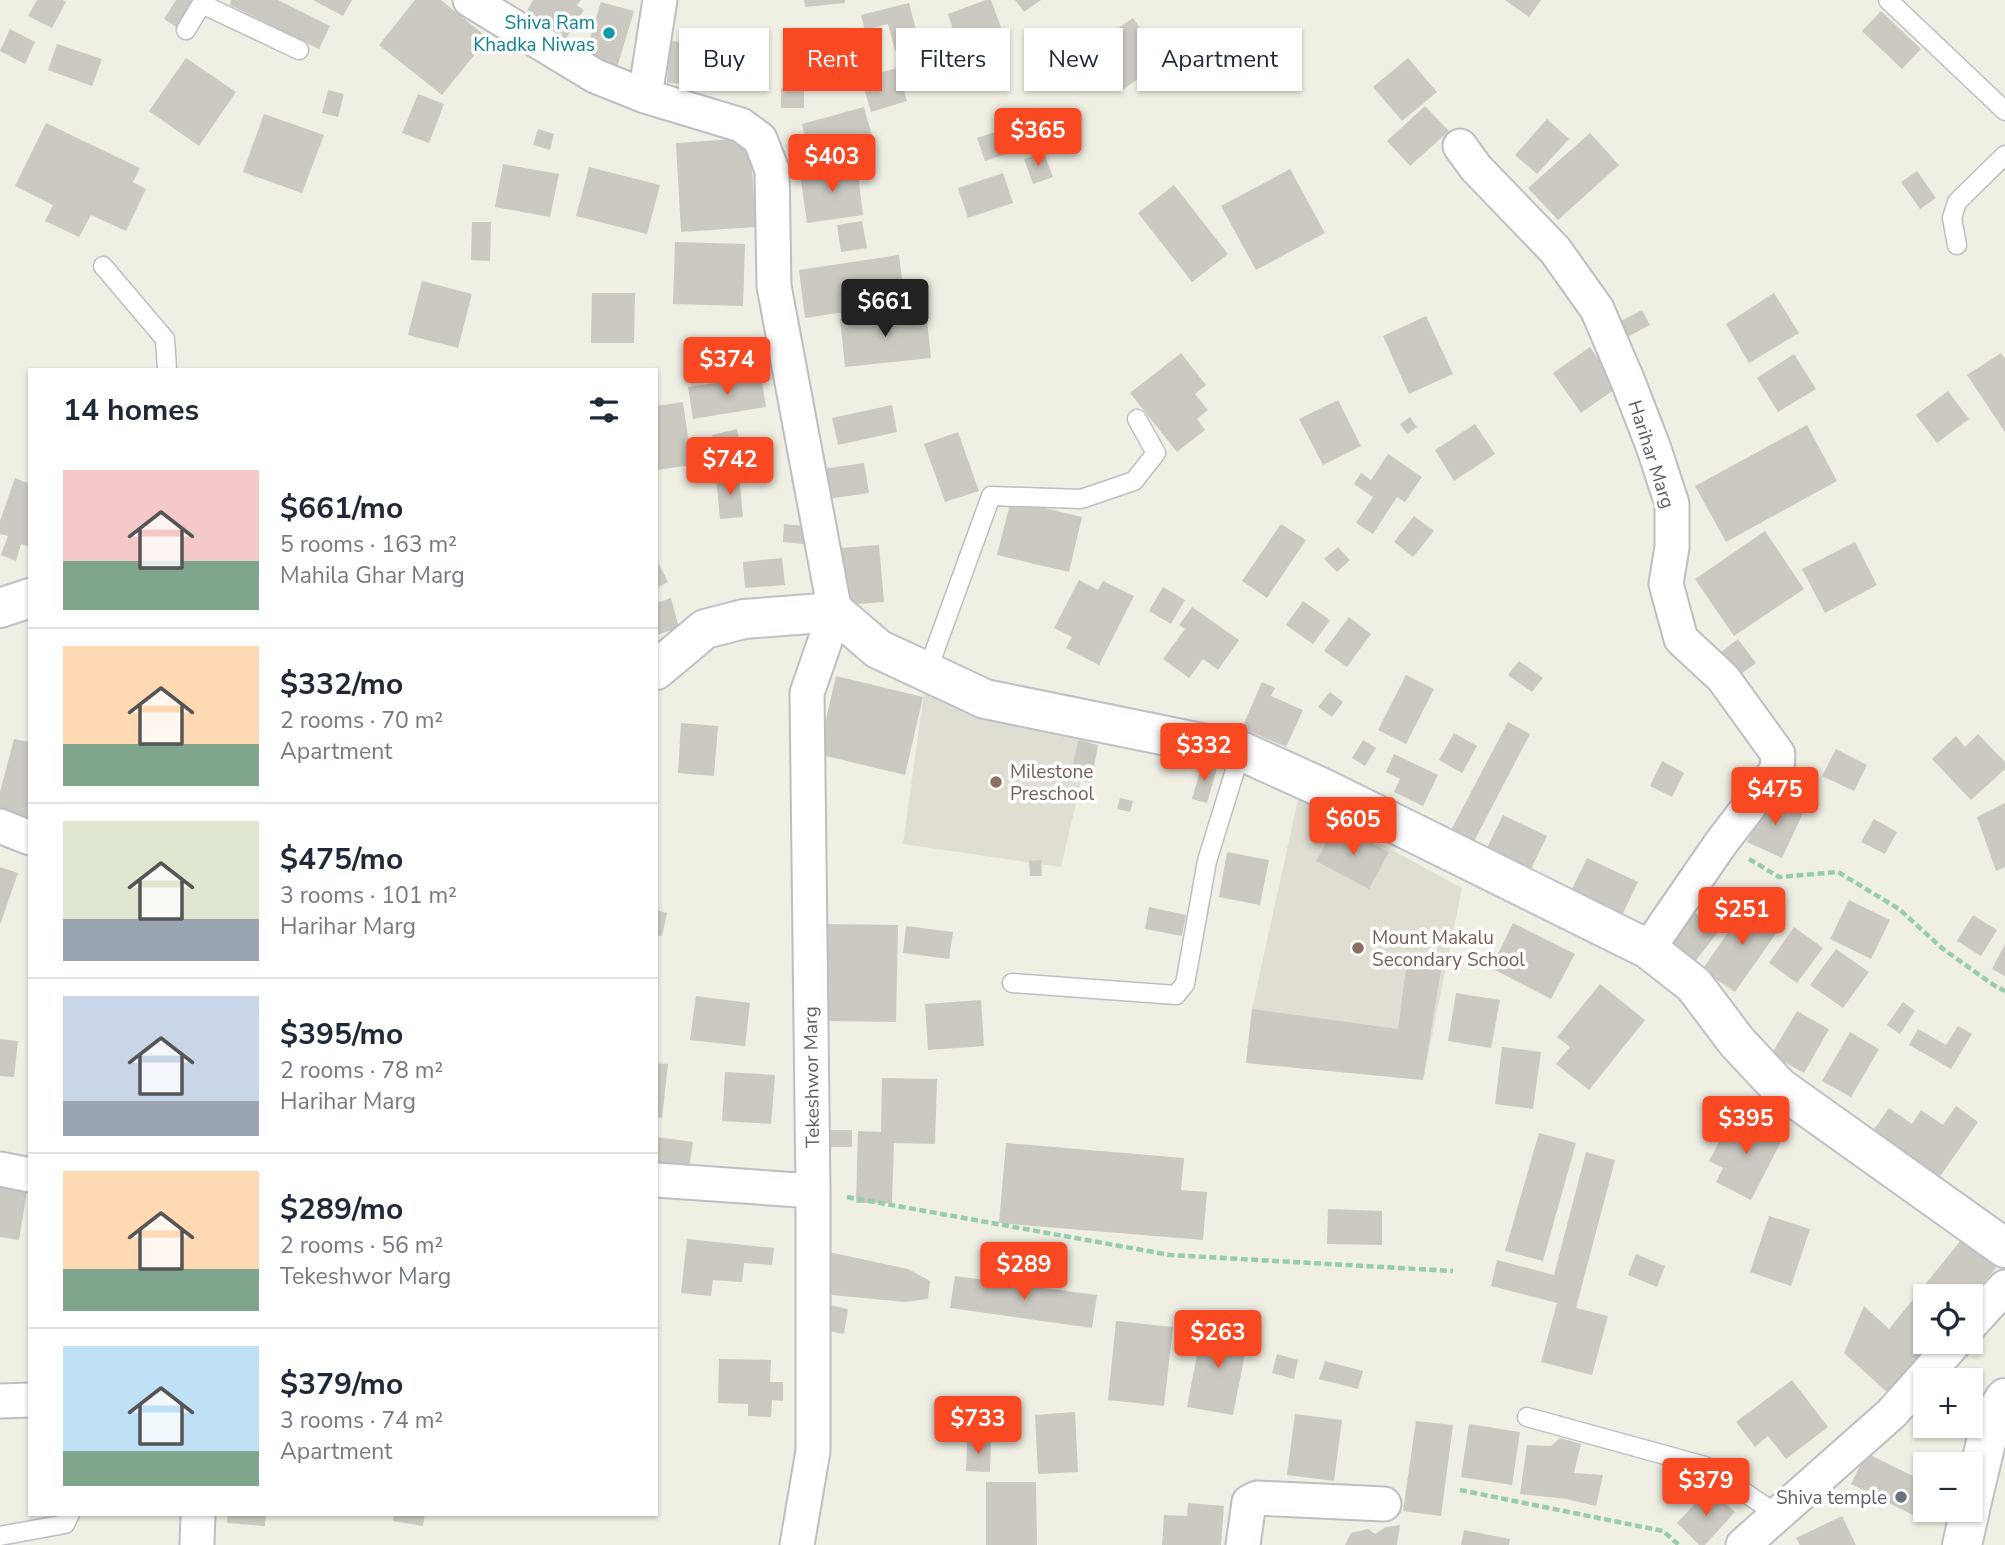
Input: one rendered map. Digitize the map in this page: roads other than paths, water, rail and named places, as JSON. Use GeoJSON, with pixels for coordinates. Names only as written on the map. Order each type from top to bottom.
{"type":"FeatureCollection","features":[{"type":"Feature","properties":{"kind":"street"},"geometry":{"type":"LineString","coordinates":[[470,0],[595,76],[645,96],[741,125],[760,139],[772,170],[774,286],[835,612],[878,649],[985,699],[1241,751],[1325,789],[1648,949],[1695,985],[1737,1042],[1779,1087],[2005,1248]]}},
{"type":"Feature","properties":{"kind":"street"},"geometry":{"type":"LineString","coordinates":[[645,96],[660,0]]}},
{"type":"Feature","properties":{"kind":"street","name":"Harihar Marg"},"geometry":{"type":"LineString","coordinates":[[1460,146],[1476,167],[1555,250],[1597,309],[1653,446],[1672,504],[1672,547],[1666,584],[1681,639],[1723,678],[1778,754],[1777,770],[1721,843],[1648,949]]}},
{"type":"Feature","properties":{"kind":"street"},"geometry":{"type":"LineString","coordinates":[[0,608],[28,599]]}},
{"type":"Feature","properties":{"kind":"street"},"geometry":{"type":"LineString","coordinates":[[658,668],[705,629],[744,619],[835,612]]}},
{"type":"Feature","properties":{"kind":"street","name":"Tekeshwor Marg"},"geometry":{"type":"LineString","coordinates":[[797,1545],[813,1451],[807,693],[835,612]]}},
{"type":"Feature","properties":{"kind":"street"},"geometry":{"type":"LineString","coordinates":[[0,826],[28,837]]}},
{"type":"Feature","properties":{"kind":"street"},"geometry":{"type":"LineString","coordinates":[[0,1169],[28,1175]]}},
{"type":"Feature","properties":{"kind":"street"},"geometry":{"type":"LineString","coordinates":[[658,1181],[813,1191]]}},
{"type":"Feature","properties":{"kind":"street"},"geometry":{"type":"LineString","coordinates":[[1983,1311],[2005,1287]]}},
{"type":"Feature","properties":{"kind":"street"},"geometry":{"type":"LineString","coordinates":[[1743,1545],[1892,1413],[1944,1354]]}},
{"type":"Feature","properties":{"kind":"street"},"geometry":{"type":"LineString","coordinates":[[1983,1455],[1991,1421],[2005,1398]]}},
{"type":"Feature","properties":{"kind":"street"},"geometry":{"type":"LineString","coordinates":[[0,1401],[28,1399]]}},
{"type":"Feature","properties":{"kind":"street"},"geometry":{"type":"LineString","coordinates":[[1243,1545],[1249,1502],[1257,1498],[1384,1504]]}},
{"type":"Feature","properties":{"kind":"street"},"geometry":{"type":"LineString","coordinates":[[197,1545],[198,1516]]}},
{"type":"Feature","properties":{"kind":"street"},"geometry":{"type":"LineString","coordinates":[[1962,1545],[1967,1522]]}},
{"type":"Feature","properties":{"kind":"lane"},"geometry":{"type":"LineString","coordinates":[[1888,0],[2005,111]]}},
{"type":"Feature","properties":{"kind":"lane"},"geometry":{"type":"LineString","coordinates":[[186,30],[203,2],[299,50]]}},
{"type":"Feature","properties":{"kind":"lane"},"geometry":{"type":"LineString","coordinates":[[1957,245],[1952,218],[1956,202],[2005,155]]}},
{"type":"Feature","properties":{"kind":"lane"},"geometry":{"type":"LineString","coordinates":[[103,266],[165,339],[167,368]]}},
{"type":"Feature","properties":{"kind":"lane"},"geometry":{"type":"LineString","coordinates":[[928,672],[991,496],[1080,499],[1134,481],[1156,453],[1137,419]]}},
{"type":"Feature","properties":{"kind":"lane"},"geometry":{"type":"LineString","coordinates":[[1012,983],[1176,995],[1185,985],[1207,861],[1241,751]]}},
{"type":"Feature","properties":{"kind":"lane"},"geometry":{"type":"LineString","coordinates":[[1527,1418],[1705,1466],[1777,1514]]}},
{"type":"Feature","properties":{"kind":"lane"},"geometry":{"type":"LineString","coordinates":[[0,1536],[65,1524],[69,1516]]}},
{"type":"Feature","properties":{"kind":"place","name":"Shiva Ram Khadka Niwas"},"geometry":{"type":"Point","coordinates":[609,33]}},
{"type":"Feature","properties":{"kind":"place","name":"Milestone Preschool"},"geometry":{"type":"Point","coordinates":[996,782]}},
{"type":"Feature","properties":{"kind":"place","name":"Mount Makalu Secondary School"},"geometry":{"type":"Point","coordinates":[1358,948]}},
{"type":"Feature","properties":{"kind":"place","name":"Shiva temple"},"geometry":{"type":"Point","coordinates":[1901,1497]}}]}
